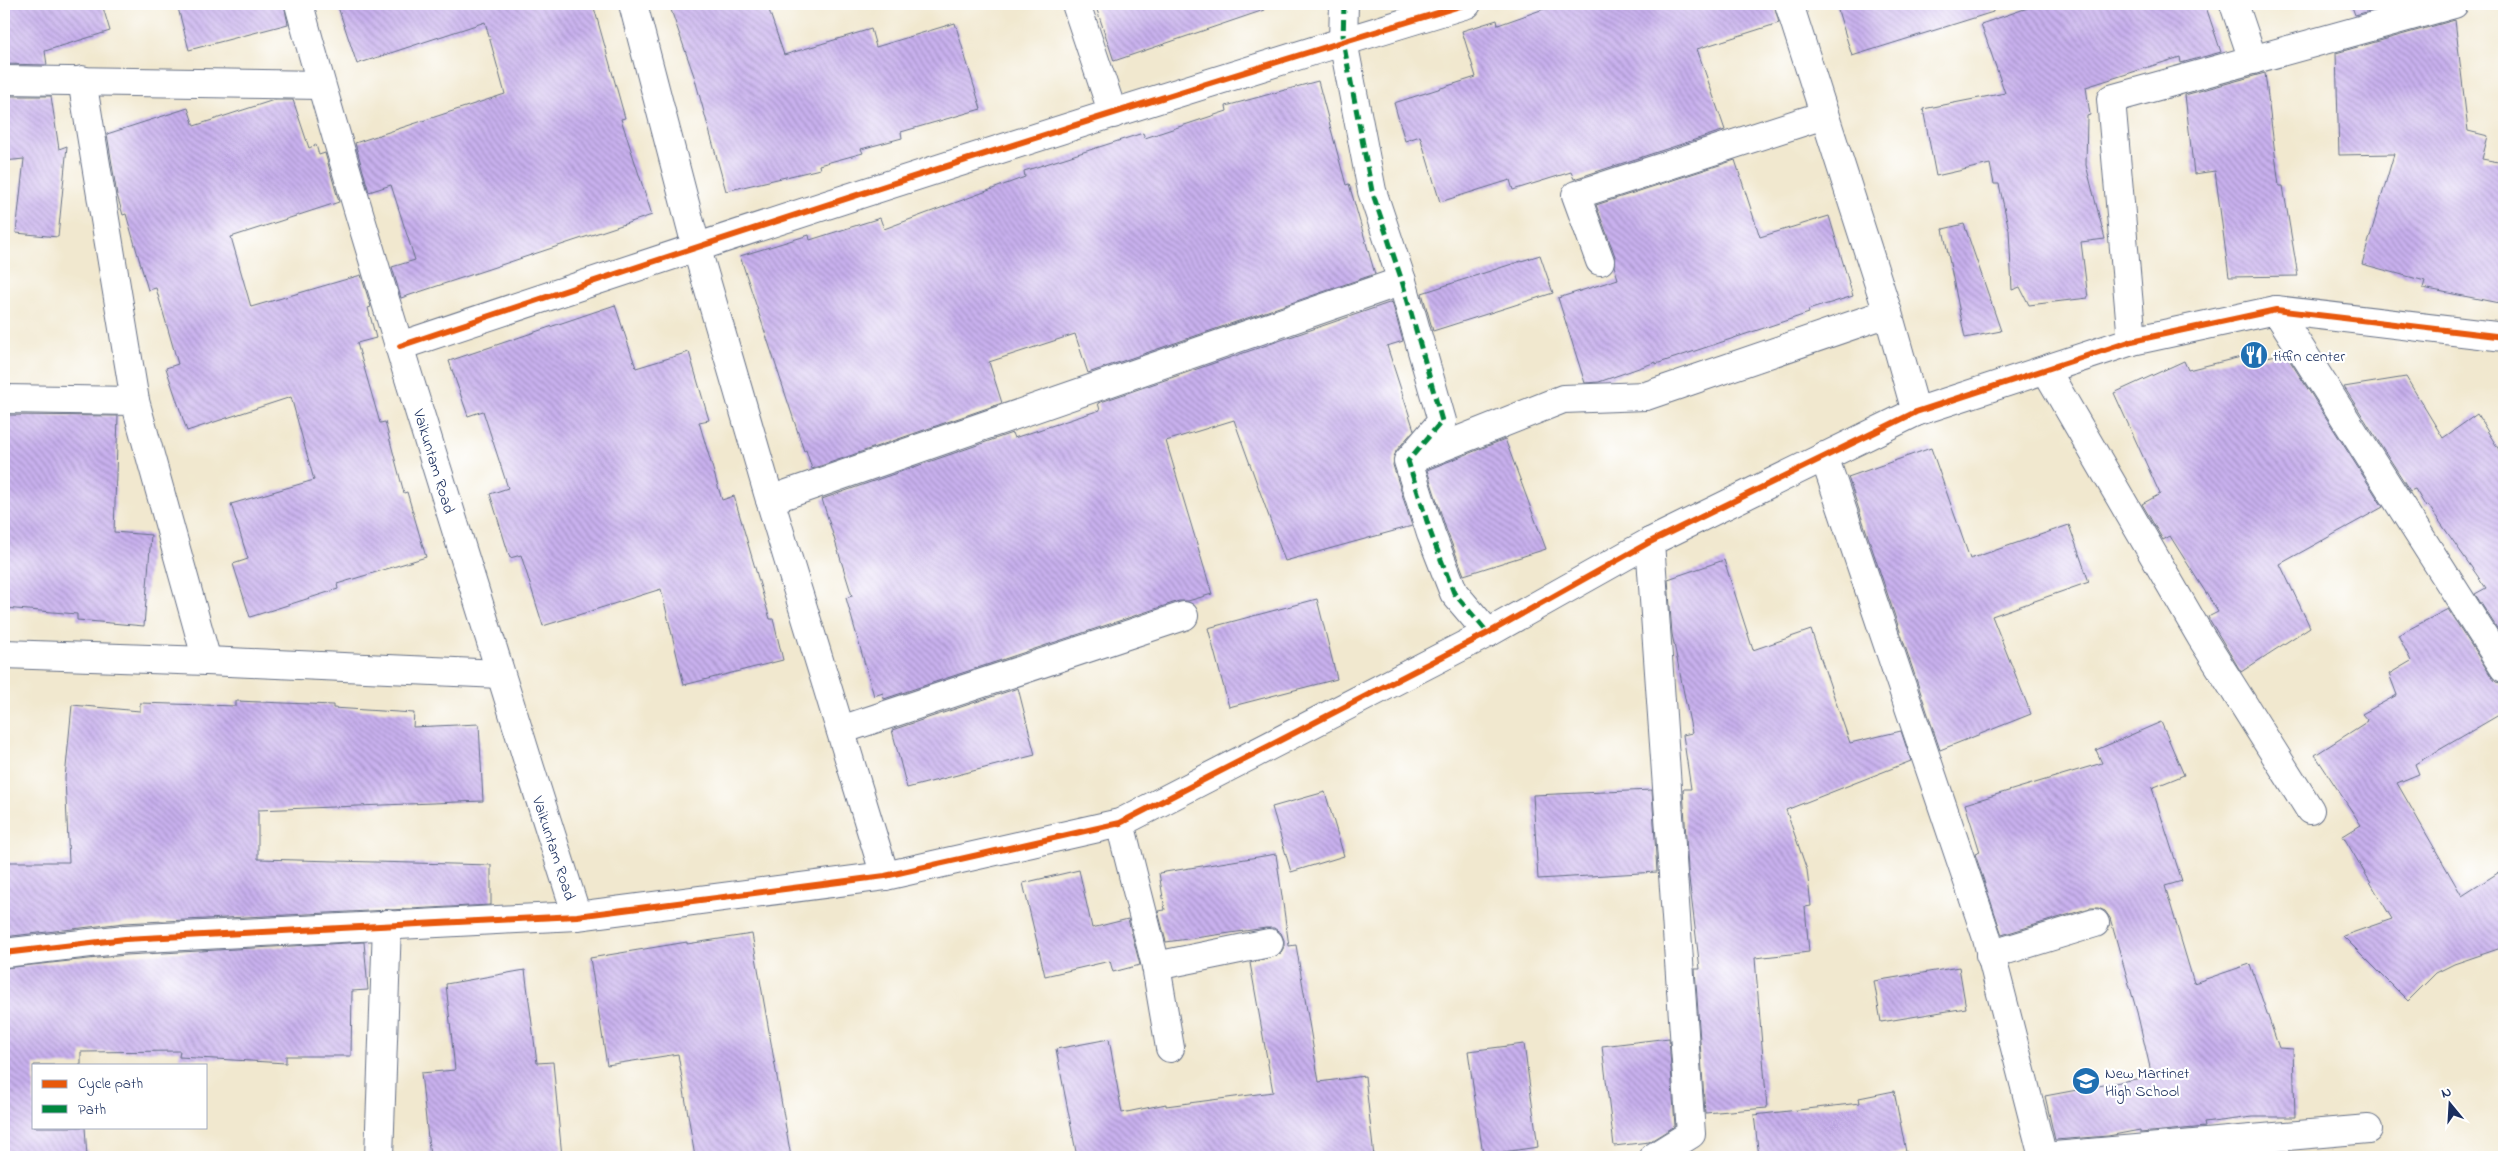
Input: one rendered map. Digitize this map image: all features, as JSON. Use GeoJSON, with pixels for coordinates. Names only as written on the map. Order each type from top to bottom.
{"type":"FeatureCollection","features":[{"type":"Feature","properties":{"kind":"street","name":"Vaikuntam Road"},"geometry":{"type":"LineString","coordinates":[[299,4],[320,84],[500,674],[577,916]]}},
{"type":"Feature","properties":{"kind":"street"},"geometry":{"type":"LineString","coordinates":[[633,4],[696,246],[770,500],[885,876]]}},
{"type":"Feature","properties":{"kind":"street"},"geometry":{"type":"LineString","coordinates":[[1076,4],[1113,114]]}},
{"type":"Feature","properties":{"kind":"street"},"geometry":{"type":"LineString","coordinates":[[1344,4],[1343,41],[1372,191],[1402,281],[1442,422],[1408,461]]}},
{"type":"Feature","properties":{"kind":"street"},"geometry":{"type":"LineString","coordinates":[[400,346],[696,246],[1010,144],[1467,4]]}},
{"type":"Feature","properties":{"kind":"street"},"geometry":{"type":"LineString","coordinates":[[1789,4],[1888,313],[1916,412]]}},
{"type":"Feature","properties":{"kind":"street"},"geometry":{"type":"LineString","coordinates":[[2234,4],[2253,60]]}},
{"type":"Feature","properties":{"kind":"street"},"geometry":{"type":"LineString","coordinates":[[2132,341],[2112,99],[2454,4]]}},
{"type":"Feature","properties":{"kind":"street"},"geometry":{"type":"LineString","coordinates":[[4,80],[320,84]]}},
{"type":"Feature","properties":{"kind":"street"},"geometry":{"type":"LineString","coordinates":[[82,80],[135,401],[207,660]]}},
{"type":"Feature","properties":{"kind":"street"},"geometry":{"type":"LineString","coordinates":[[1600,261],[1576,195],[1824,115]]}},
{"type":"Feature","properties":{"kind":"street"},"geometry":{"type":"LineString","coordinates":[[770,500],[1402,281]]}},
{"type":"Feature","properties":{"kind":"street"},"geometry":{"type":"LineString","coordinates":[[2276,310],[2504,668]]}},
{"type":"Feature","properties":{"kind":"street"},"geometry":{"type":"LineString","coordinates":[[4,953],[125,938],[577,916],[885,876],[1120,823],[1488,633],[1650,542],[1916,412],[2132,341],[2276,310],[2504,337]]}},
{"type":"Feature","properties":{"kind":"street"},"geometry":{"type":"LineString","coordinates":[[1408,461],[1563,399],[1646,396],[1888,313]]}},
{"type":"Feature","properties":{"kind":"street"},"geometry":{"type":"LineString","coordinates":[[2046,370],[2201,637],[2310,810]]}},
{"type":"Feature","properties":{"kind":"street"},"geometry":{"type":"LineString","coordinates":[[4,400],[135,401]]}},
{"type":"Feature","properties":{"kind":"street"},"geometry":{"type":"LineString","coordinates":[[1824,456],[1986,934],[2043,1157],[2368,1129]]}},
{"type":"Feature","properties":{"kind":"street"},"geometry":{"type":"LineString","coordinates":[[1408,461],[1431,534],[1454,593],[1488,633]]}},
{"type":"Feature","properties":{"kind":"street"},"geometry":{"type":"LineString","coordinates":[[1650,542],[1691,1134],[1654,1157]]}},
{"type":"Feature","properties":{"kind":"street"},"geometry":{"type":"LineString","coordinates":[[840,730],[1184,616]]}},
{"type":"Feature","properties":{"kind":"street"},"geometry":{"type":"LineString","coordinates":[[4,654],[207,660],[500,674]]}},
{"type":"Feature","properties":{"kind":"street"},"geometry":{"type":"LineString","coordinates":[[1120,823],[1156,966],[1170,1048]]}},
{"type":"Feature","properties":{"kind":"street"},"geometry":{"type":"LineString","coordinates":[[1990,955],[2095,922]]}},
{"type":"Feature","properties":{"kind":"street"},"geometry":{"type":"LineString","coordinates":[[378,1157],[388,924]]}},
{"type":"Feature","properties":{"kind":"street"},"geometry":{"type":"LineString","coordinates":[[1156,966],[1269,943]]}},
{"type":"Feature","properties":{"kind":"building"},"geometry":{"type":"Polygon","coordinates":[[[4,4],[102,4],[110,31],[45,51],[47,65],[4,64],[4,4]]]}},
{"type":"Feature","properties":{"kind":"building"},"geometry":{"type":"Polygon","coordinates":[[[177,4],[284,4],[288,24],[189,50],[177,4]]]}},
{"type":"Feature","properties":{"kind":"building"},"geometry":{"type":"Polygon","coordinates":[[[337,4],[593,4],[625,118],[621,119],[652,215],[401,298],[392,267],[415,260],[391,185],[369,192],[355,143],[505,94],[485,22],[357,64],[337,4]]]}},
{"type":"Feature","properties":{"kind":"building"},"geometry":{"type":"Polygon","coordinates":[[[669,4],[767,4],[784,55],[871,29],[876,47],[955,23],[981,109],[901,132],[902,138],[861,149],[863,153],[819,165],[820,169],[726,191],[694,76],[669,4]]]}},
{"type":"Feature","properties":{"kind":"building"},"geometry":{"type":"Polygon","coordinates":[[[1095,4],[1263,4],[1264,10],[1114,61],[1095,4]]]}},
{"type":"Feature","properties":{"kind":"building"},"geometry":{"type":"Polygon","coordinates":[[[1558,4],[1774,4],[1779,23],[1697,49],[1725,130],[1574,179],[1571,172],[1513,190],[1510,180],[1440,202],[1420,136],[1405,141],[1394,103],[1476,77],[1462,31],[1497,20],[1498,25],[1558,4]]]}},
{"type":"Feature","properties":{"kind":"building"},"geometry":{"type":"Polygon","coordinates":[[[1836,4],[1992,4],[1993,12],[1852,56],[1836,4]]]}},
{"type":"Feature","properties":{"kind":"building"},"geometry":{"type":"Polygon","coordinates":[[[2039,4],[2205,4],[2221,52],[2181,63],[2180,57],[2086,87],[2090,115],[2087,116],[2086,165],[2105,239],[2081,242],[2088,298],[2029,305],[2020,287],[2012,290],[2009,230],[1999,184],[1994,184],[1990,164],[1936,176],[1923,109],[2005,93],[1981,24],[2039,4]]]}},
{"type":"Feature","properties":{"kind":"building"},"geometry":{"type":"Polygon","coordinates":[[[2351,4],[2396,4],[2355,15],[2351,4]]]}},
{"type":"Feature","properties":{"kind":"building"},"geometry":{"type":"Polygon","coordinates":[[[2455,20],[2468,131],[2488,136],[2482,159],[2504,163],[2504,304],[2423,288],[2425,281],[2362,264],[2394,154],[2339,155],[2336,53],[2455,20]]]}},
{"type":"Feature","properties":{"kind":"building"},"geometry":{"type":"Polygon","coordinates":[[[2265,73],[2279,186],[2283,186],[2298,276],[2229,277],[2215,171],[2194,174],[2185,95],[2265,73]]]}},
{"type":"Feature","properties":{"kind":"building"},"geometry":{"type":"Polygon","coordinates":[[[1318,81],[1346,185],[1349,184],[1375,274],[1088,373],[1075,334],[989,362],[1002,403],[812,469],[806,450],[804,451],[740,256],[809,235],[810,240],[880,218],[884,229],[1025,177],[1024,171],[1143,133],[1145,138],[1227,111],[1226,106],[1318,81]]]}},
{"type":"Feature","properties":{"kind":"building"},"geometry":{"type":"Polygon","coordinates":[[[4,96],[51,96],[59,149],[67,146],[58,237],[16,233],[24,159],[4,161],[4,96]]]}},
{"type":"Feature","properties":{"kind":"building"},"geometry":{"type":"Polygon","coordinates":[[[274,100],[293,100],[309,148],[316,145],[319,155],[325,153],[339,202],[231,237],[251,307],[361,275],[371,307],[368,308],[376,338],[357,343],[380,423],[385,422],[404,493],[407,492],[426,557],[337,584],[338,589],[250,617],[233,564],[248,559],[231,504],[314,480],[291,397],[187,431],[166,368],[178,364],[156,288],[148,290],[126,214],[123,215],[117,195],[107,134],[188,108],[194,126],[274,100]]]}},
{"type":"Feature","properties":{"kind":"building"},"geometry":{"type":"Polygon","coordinates":[[[1735,160],[1760,237],[1829,216],[1853,296],[1808,310],[1809,313],[1656,364],[1656,362],[1599,382],[1585,383],[1558,298],[1618,279],[1614,266],[1615,256],[1596,205],[1735,160]]]}},
{"type":"Feature","properties":{"kind":"building"},"geometry":{"type":"Polygon","coordinates":[[[1964,224],[2001,331],[1965,338],[1943,229],[1964,224]]]}},
{"type":"Feature","properties":{"kind":"building"},"geometry":{"type":"Polygon","coordinates":[[[1540,255],[1553,293],[1433,331],[1422,293],[1540,255]]]}},
{"type":"Feature","properties":{"kind":"building"},"geometry":{"type":"Polygon","coordinates":[[[1392,302],[1403,341],[1387,346],[1414,430],[1396,451],[1393,465],[1412,526],[1285,561],[1234,420],[1166,441],[1212,594],[1188,601],[1179,601],[884,699],[883,693],[874,696],[846,598],[852,596],[822,499],[1012,433],[1014,438],[1100,410],[1098,403],[1392,302]]]}},
{"type":"Feature","properties":{"kind":"building"},"geometry":{"type":"Polygon","coordinates":[[[615,305],[636,368],[689,352],[709,420],[699,422],[722,500],[734,496],[770,619],[773,619],[783,660],[684,685],[661,589],[543,626],[521,555],[510,558],[490,494],[508,488],[483,411],[468,416],[449,361],[615,305]]]}},
{"type":"Feature","properties":{"kind":"building"},"geometry":{"type":"Polygon","coordinates":[[[2285,353],[2383,507],[2280,564],[2310,627],[2241,672],[2208,617],[2218,612],[2170,536],[2163,540],[2142,504],[2160,494],[2114,393],[2184,361],[2188,370],[2241,357],[2245,362],[2285,353]]]}},
{"type":"Feature","properties":{"kind":"building"},"geometry":{"type":"Polygon","coordinates":[[[2406,377],[2443,438],[2477,414],[2504,458],[2504,639],[2475,594],[2486,588],[2428,505],[2426,507],[2415,489],[2410,491],[2344,387],[2406,377]]]}},
{"type":"Feature","properties":{"kind":"building"},"geometry":{"type":"Polygon","coordinates":[[[4,415],[118,416],[114,532],[151,535],[144,626],[77,620],[77,614],[4,608],[4,415]]]}},
{"type":"Feature","properties":{"kind":"building"},"geometry":{"type":"Polygon","coordinates":[[[1505,439],[1546,549],[1464,575],[1446,529],[1427,470],[1505,439]]]}},
{"type":"Feature","properties":{"kind":"building"},"geometry":{"type":"Polygon","coordinates":[[[1931,448],[1970,559],[2069,525],[2089,582],[1992,616],[2031,714],[1940,750],[1848,477],[1931,448]]]}},
{"type":"Feature","properties":{"kind":"building"},"geometry":{"type":"Polygon","coordinates":[[[1724,560],[1753,650],[1811,630],[1850,743],[1901,731],[1911,761],[1786,810],[1807,870],[1811,906],[1805,907],[1809,952],[1755,958],[1767,1108],[1705,1113],[1695,969],[1700,969],[1688,870],[1683,789],[1691,789],[1683,735],[1692,733],[1672,634],[1668,579],[1724,560]]]}},
{"type":"Feature","properties":{"kind":"building"},"geometry":{"type":"Polygon","coordinates":[[[1317,599],[1337,679],[1229,707],[1208,628],[1317,599]]]}},
{"type":"Feature","properties":{"kind":"building"},"geometry":{"type":"Polygon","coordinates":[[[2448,609],[2491,676],[2496,682],[2504,684],[2504,712],[2415,764],[2419,774],[2397,783],[2462,896],[2504,869],[2504,947],[2454,964],[2436,973],[2408,1001],[2343,936],[2392,919],[2343,836],[2361,825],[2315,755],[2368,721],[2362,714],[2397,695],[2389,674],[2411,661],[2398,635],[2448,609]]]}},
{"type":"Feature","properties":{"kind":"building"},"geometry":{"type":"Polygon","coordinates":[[[1018,688],[1035,755],[907,788],[892,730],[1018,688]]]}},
{"type":"Feature","properties":{"kind":"building"},"geometry":{"type":"Polygon","coordinates":[[[236,701],[333,705],[333,708],[414,713],[413,727],[479,724],[483,801],[258,810],[258,859],[491,865],[491,905],[124,923],[4,937],[4,862],[69,862],[65,778],[72,705],[140,711],[140,703],[236,706],[236,701]]]}},
{"type":"Feature","properties":{"kind":"building"},"geometry":{"type":"Polygon","coordinates":[[[2161,722],[2184,775],[2152,788],[2182,881],[2165,886],[2194,983],[2250,964],[2279,1048],[2293,1049],[2295,1117],[2253,1117],[2204,1123],[2205,1127],[2140,1133],[2140,1130],[2108,1136],[2055,1140],[2045,1096],[2152,1076],[2137,1012],[2110,918],[2105,911],[2098,908],[2090,908],[2002,935],[1975,854],[1980,852],[1965,804],[2102,763],[2096,750],[2161,722]]]}},
{"type":"Feature","properties":{"kind":"building"},"geometry":{"type":"Polygon","coordinates":[[[1652,790],[1657,872],[1538,879],[1533,795],[1652,790]]]}},
{"type":"Feature","properties":{"kind":"building"},"geometry":{"type":"Polygon","coordinates":[[[1325,792],[1344,856],[1291,872],[1272,807],[1325,792]]]}},
{"type":"Feature","properties":{"kind":"building"},"geometry":{"type":"Polygon","coordinates":[[[1276,854],[1289,946],[1296,945],[1319,1082],[1365,1076],[1374,1157],[1077,1157],[1056,1049],[1109,1039],[1122,1113],[1166,1104],[1166,1106],[1273,1092],[1250,963],[1280,954],[1284,947],[1281,933],[1274,928],[1266,928],[1166,942],[1158,911],[1165,910],[1159,873],[1276,854]]]}},
{"type":"Feature","properties":{"kind":"building"},"geometry":{"type":"Polygon","coordinates":[[[1079,870],[1092,928],[1128,919],[1140,965],[1113,972],[1110,961],[1045,976],[1023,883],[1079,870]]]}},
{"type":"Feature","properties":{"kind":"building"},"geometry":{"type":"Polygon","coordinates":[[[752,934],[791,1157],[695,1157],[678,1054],[607,1065],[590,958],[687,942],[687,944],[752,934]]]}},
{"type":"Feature","properties":{"kind":"building"},"geometry":{"type":"Polygon","coordinates":[[[364,942],[368,990],[352,991],[351,1056],[286,1056],[286,1063],[179,1057],[180,1051],[81,1052],[81,1064],[32,1064],[32,1128],[85,1128],[87,1157],[4,1157],[4,968],[126,955],[364,942]]]}},
{"type":"Feature","properties":{"kind":"building"},"geometry":{"type":"Polygon","coordinates":[[[1959,967],[1966,1008],[1881,1022],[1874,981],[1959,967]]]}},
{"type":"Feature","properties":{"kind":"building"},"geometry":{"type":"Polygon","coordinates":[[[525,970],[537,1063],[553,1062],[562,1157],[430,1157],[421,1073],[455,1070],[446,984],[525,970]]]}},
{"type":"Feature","properties":{"kind":"building"},"geometry":{"type":"Polygon","coordinates":[[[1669,1038],[1675,1126],[1649,1142],[1614,1146],[1602,1046],[1669,1038]]]}},
{"type":"Feature","properties":{"kind":"building"},"geometry":{"type":"Polygon","coordinates":[[[1524,1044],[1538,1147],[1483,1155],[1468,1051],[1524,1044]]]}},
{"type":"Feature","properties":{"kind":"building"},"geometry":{"type":"Polygon","coordinates":[[[1894,1091],[1906,1152],[1881,1157],[1759,1157],[1754,1115],[1860,1103],[1859,1098],[1894,1091]]]}},
{"type":"Feature","properties":{"kind":"marked path"},"geometry":{"type":"LineString","coordinates":[[1344,4],[1343,41],[1372,191],[1402,281],[1442,421],[1408,461],[1431,534],[1454,593],[1488,633]]}},
{"type":"Feature","properties":{"kind":"cycle path"},"geometry":{"type":"LineString","coordinates":[[400,346],[932,171],[1199,86],[1467,4]]}},
{"type":"Feature","properties":{"kind":"cycle path"},"geometry":{"type":"LineString","coordinates":[[4,953],[125,939],[577,916],[885,876],[1120,823],[1488,633],[1650,542],[1916,412],[2132,341],[2276,310],[2504,337]]}},
{"type":"Feature","properties":{"kind":"place","name":"tiffin center"},"geometry":{"type":"Point","coordinates":[2254,355]}},
{"type":"Feature","properties":{"kind":"place","name":"New Martinet High School"},"geometry":{"type":"Point","coordinates":[2086,1081]}}]}
